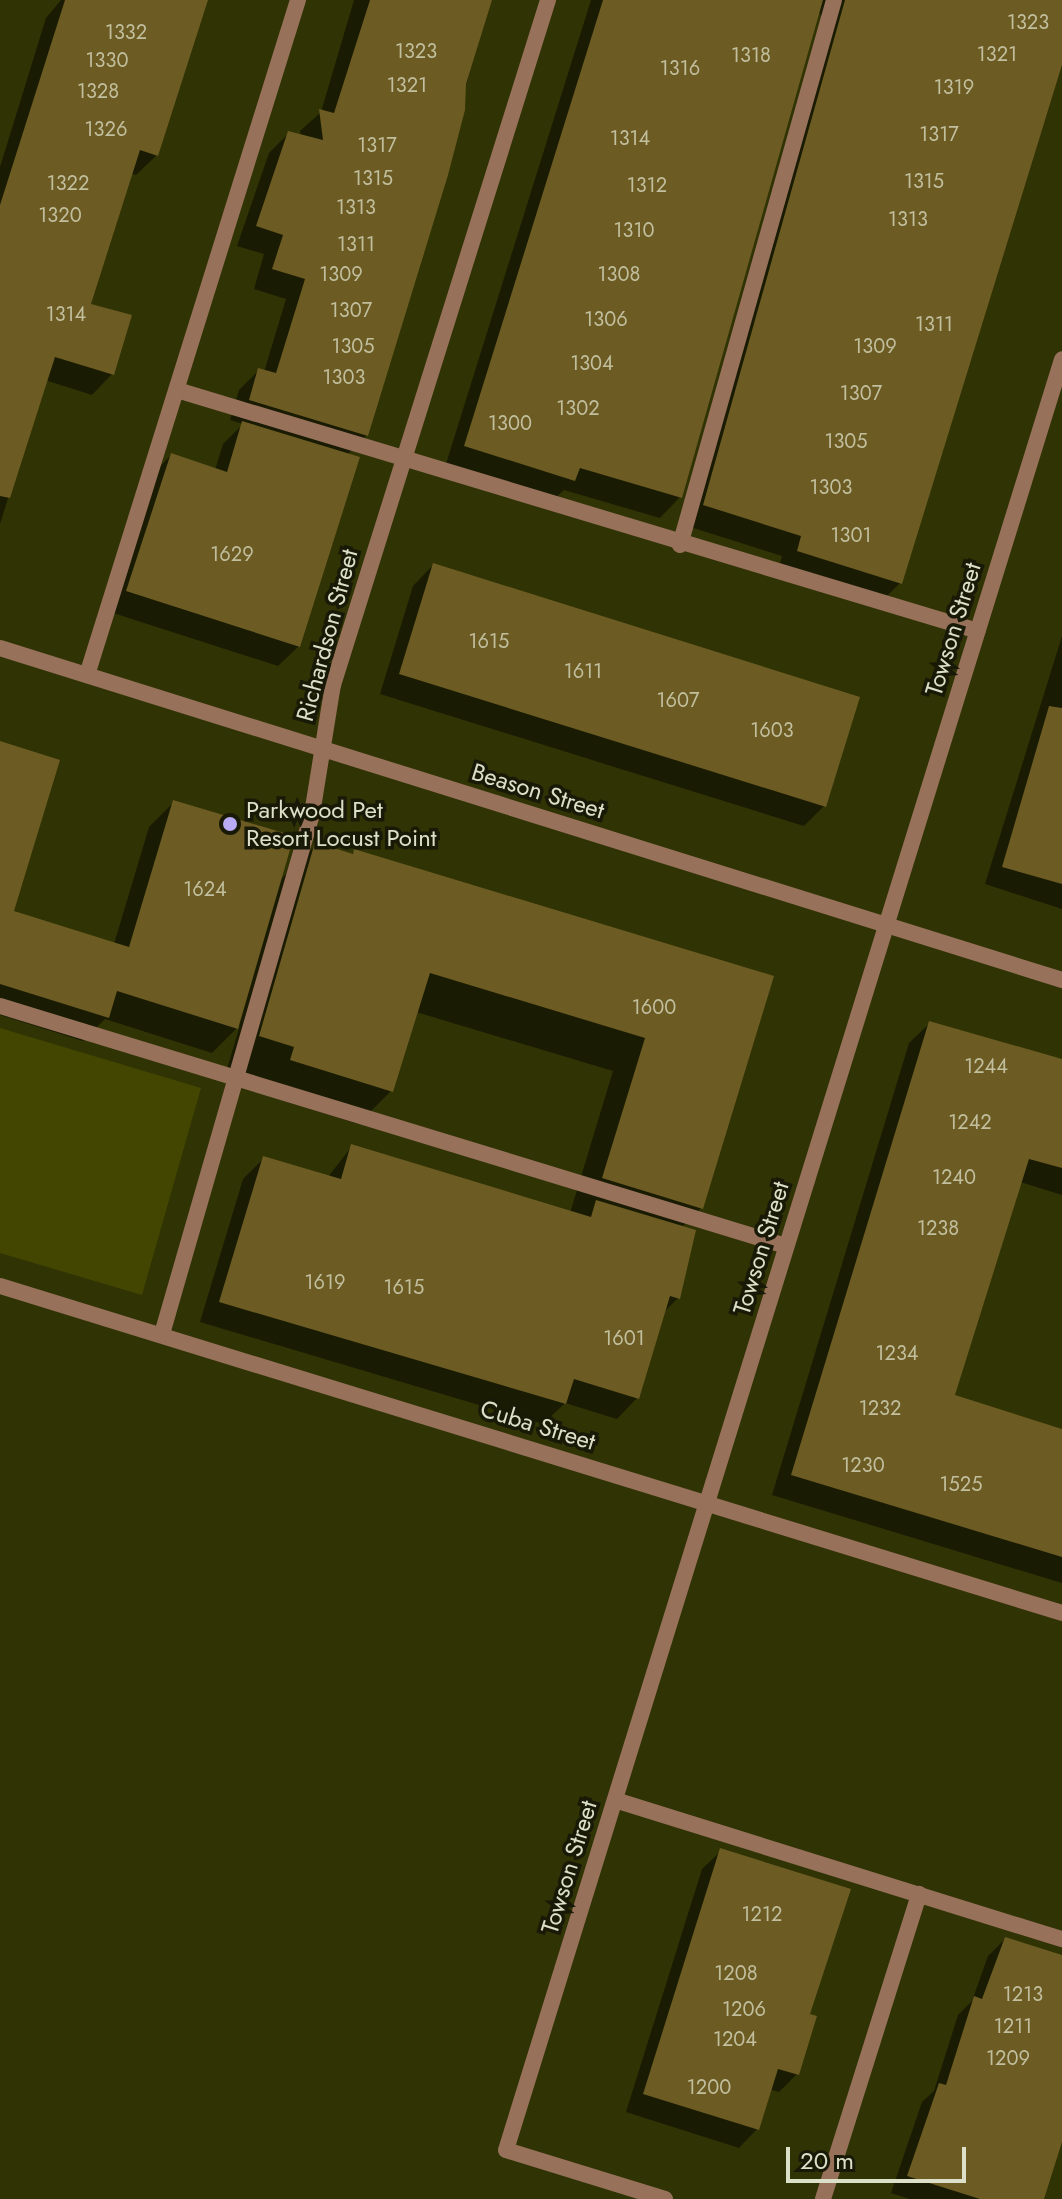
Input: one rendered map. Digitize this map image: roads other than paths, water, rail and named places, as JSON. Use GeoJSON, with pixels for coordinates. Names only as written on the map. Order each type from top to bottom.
{"type":"FeatureCollection","features":[{"type":"Feature","properties":{"kind":"street"},"geometry":{"type":"LineString","coordinates":[[87,675],[298,0]]}},
{"type":"Feature","properties":{"kind":"street","name":"Richardson Street"},"geometry":{"type":"LineString","coordinates":[[162,1334],[312,814],[333,685],[548,0]]}},
{"type":"Feature","properties":{"kind":"street"},"geometry":{"type":"LineString","coordinates":[[680,545],[834,0]]}},
{"type":"Feature","properties":{"kind":"street","name":"Towson Street"},"geometry":{"type":"LineString","coordinates":[[665,2199],[506,2150],[1062,359]]}},
{"type":"Feature","properties":{"kind":"street"},"geometry":{"type":"LineString","coordinates":[[177,390],[680,545],[978,631]]}},
{"type":"Feature","properties":{"kind":"street","name":"Beason Street"},"geometry":{"type":"LineString","coordinates":[[0,648],[1062,980]]}},
{"type":"Feature","properties":{"kind":"street"},"geometry":{"type":"LineString","coordinates":[[0,1006],[786,1246]]}},
{"type":"Feature","properties":{"kind":"street","name":"Cuba Street"},"geometry":{"type":"LineString","coordinates":[[0,1286],[1062,1613]]}},
{"type":"Feature","properties":{"kind":"street"},"geometry":{"type":"LineString","coordinates":[[615,1800],[1062,1939]]}},
{"type":"Feature","properties":{"kind":"street"},"geometry":{"type":"LineString","coordinates":[[823,2199],[919,1894]]}},
{"type":"Feature","properties":{"kind":"place","name":"Parkwood Pet Resort Locust Point"},"geometry":{"type":"Point","coordinates":[230,824]}}]}
